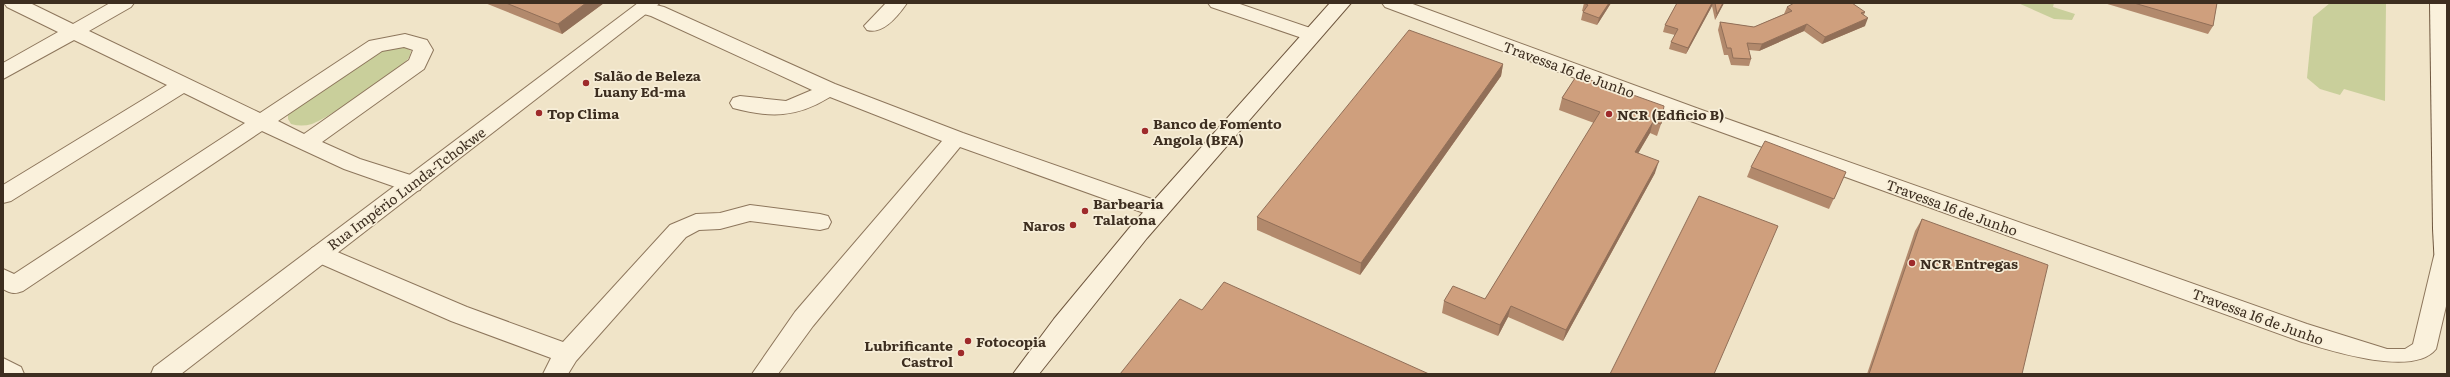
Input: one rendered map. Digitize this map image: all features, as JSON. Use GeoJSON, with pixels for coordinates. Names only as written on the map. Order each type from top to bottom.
{"type":"FeatureCollection","features":[{"type":"Feature","properties":{"kind":"street"},"geometry":{"type":"LineString","coordinates":[[14,3],[261,122],[352,164],[412,184]]}},
{"type":"Feature","properties":{"kind":"street"},"geometry":{"type":"LineString","coordinates":[[3,72],[124,3]]}},
{"type":"Feature","properties":{"kind":"street"},"geometry":{"type":"LineString","coordinates":[[874,26],[897,3]]}},
{"type":"Feature","properties":{"kind":"street"},"geometry":{"type":"LineString","coordinates":[[1218,3],[1312,35]]}},
{"type":"Feature","properties":{"kind":"street"},"geometry":{"type":"LineString","coordinates":[[1018,374],[1158,210],[1341,3]]}},
{"type":"Feature","properties":{"kind":"street","name":"Travessa 16 de Junho"},"geometry":{"type":"LineString","coordinates":[[1392,3],[1692,114],[2309,334],[2387,359],[2409,359],[2424,349],[2447,261],[2441,130],[2440,3]]}},
{"type":"Feature","properties":{"kind":"street"},"geometry":{"type":"LineString","coordinates":[[647,5],[657,12],[828,89],[956,138],[1158,210]]}},
{"type":"Feature","properties":{"kind":"street","name":"Rua Império Lunda-Tchokwe"},"geometry":{"type":"LineString","coordinates":[[163,374],[647,5]]}},
{"type":"Feature","properties":{"kind":"street"},"geometry":{"type":"LineString","coordinates":[[3,278],[16,285],[376,46],[405,40],[420,45],[423,50],[422,57],[417,64],[306,143]]}},
{"type":"Feature","properties":{"kind":"street"},"geometry":{"type":"LineString","coordinates":[[3,195],[182,84]]}},
{"type":"Feature","properties":{"kind":"street"},"geometry":{"type":"LineString","coordinates":[[740,103],[780,109],[794,108],[828,89]]}},
{"type":"Feature","properties":{"kind":"street"},"geometry":{"type":"LineString","coordinates":[[764,374],[804,318],[956,138]]}},
{"type":"Feature","properties":{"kind":"street"},"geometry":{"type":"LineString","coordinates":[[555,374],[567,354],[678,231],[685,226],[696,222],[720,222],[750,213],[820,222]]}},
{"type":"Feature","properties":{"kind":"street"},"geometry":{"type":"LineString","coordinates":[[320,254],[459,314],[567,354]]}},
{"type":"Feature","properties":{"kind":"street"},"geometry":{"type":"LineString","coordinates":[[1025,374],[1079,302]]}},
{"type":"Feature","properties":{"kind":"street"},"geometry":{"type":"LineString","coordinates":[[3,368],[12,374]]}},
{"type":"Feature","properties":{"kind":"green space"},"geometry":{"type":"Polygon","coordinates":[[[2018,3],[2054,3],[2053,7],[2075,14],[2072,20],[2054,19],[2018,3]]]}},
{"type":"Feature","properties":{"kind":"green space"},"geometry":{"type":"Polygon","coordinates":[[[2330,3],[2386,3],[2385,101],[2344,89],[2340,95],[2320,89],[2307,78],[2313,17],[2330,3]]]}},
{"type":"Feature","properties":{"kind":"green space"},"geometry":{"type":"Polygon","coordinates":[[[405,47],[411,51],[406,61],[387,77],[360,96],[312,124],[302,126],[291,124],[288,119],[288,113],[381,50],[405,47]]]}},
{"type":"Feature","properties":{"kind":"building"},"geometry":{"type":"Polygon","coordinates":[[[506,3],[586,3],[558,24],[506,3]]]}},
{"type":"Feature","properties":{"kind":"building"},"geometry":{"type":"Polygon","coordinates":[[[1584,3],[1609,3],[1599,18],[1583,12],[1588,5],[1584,3]]]}},
{"type":"Feature","properties":{"kind":"building"},"geometry":{"type":"Polygon","coordinates":[[[1677,3],[1712,3],[1688,48],[1671,42],[1678,29],[1665,25],[1677,3]]]}},
{"type":"Feature","properties":{"kind":"building"},"geometry":{"type":"Polygon","coordinates":[[[1715,3],[1723,3],[1717,14],[1715,3]]]}},
{"type":"Feature","properties":{"kind":"building"},"geometry":{"type":"Polygon","coordinates":[[[1794,3],[1852,3],[1865,12],[1861,13],[1868,18],[1825,37],[1807,24],[1762,44],[1747,43],[1751,59],[1733,58],[1731,48],[1727,48],[1720,22],[1754,27],[1792,11],[1787,7],[1794,3]]]}},
{"type":"Feature","properties":{"kind":"building"},"geometry":{"type":"Polygon","coordinates":[[[2134,3],[2217,3],[2213,26],[2134,3]]]}},
{"type":"Feature","properties":{"kind":"building"},"geometry":{"type":"Polygon","coordinates":[[[1409,30],[1503,64],[1361,263],[1257,217],[1409,30]]]}},
{"type":"Feature","properties":{"kind":"building"},"geometry":{"type":"Polygon","coordinates":[[[1577,75],[1664,106],[1661,124],[1653,122],[1635,152],[1659,161],[1566,330],[1511,306],[1500,325],[1444,301],[1453,286],[1485,299],[1600,112],[1562,98],[1577,75]]]}},
{"type":"Feature","properties":{"kind":"building"},"geometry":{"type":"Polygon","coordinates":[[[1765,141],[1846,172],[1834,199],[1751,167],[1765,141]]]}},
{"type":"Feature","properties":{"kind":"building"},"geometry":{"type":"Polygon","coordinates":[[[1699,196],[1778,226],[1714,374],[1610,374],[1699,196]]]}},
{"type":"Feature","properties":{"kind":"building"},"geometry":{"type":"Polygon","coordinates":[[[1922,219],[2048,265],[2022,374],[1869,374],[1922,219]]]}},
{"type":"Feature","properties":{"kind":"building"},"geometry":{"type":"Polygon","coordinates":[[[1224,282],[1429,374],[1120,374],[1180,299],[1202,310],[1224,282]]]}},
{"type":"Feature","properties":{"kind":"place","name":"Salão de Beleza Luany Ed-ma"},"geometry":{"type":"Point","coordinates":[586,83]}},
{"type":"Feature","properties":{"kind":"place","name":"Top Clima"},"geometry":{"type":"Point","coordinates":[539,113]}},
{"type":"Feature","properties":{"kind":"place","name":"NCR (Edficio B)"},"geometry":{"type":"Point","coordinates":[1609,114]}},
{"type":"Feature","properties":{"kind":"place","name":"Banco de Fomento Angola (BFA)"},"geometry":{"type":"Point","coordinates":[1145,131]}},
{"type":"Feature","properties":{"kind":"place","name":"Barbearia Talatona"},"geometry":{"type":"Point","coordinates":[1085,211]}},
{"type":"Feature","properties":{"kind":"place","name":"Naros"},"geometry":{"type":"Point","coordinates":[1073,225]}},
{"type":"Feature","properties":{"kind":"place","name":"NCR Entregas"},"geometry":{"type":"Point","coordinates":[1912,263]}},
{"type":"Feature","properties":{"kind":"place","name":"Fotocopia"},"geometry":{"type":"Point","coordinates":[968,341]}},
{"type":"Feature","properties":{"kind":"place","name":"Lubrificante Castrol"},"geometry":{"type":"Point","coordinates":[961,353]}}]}
